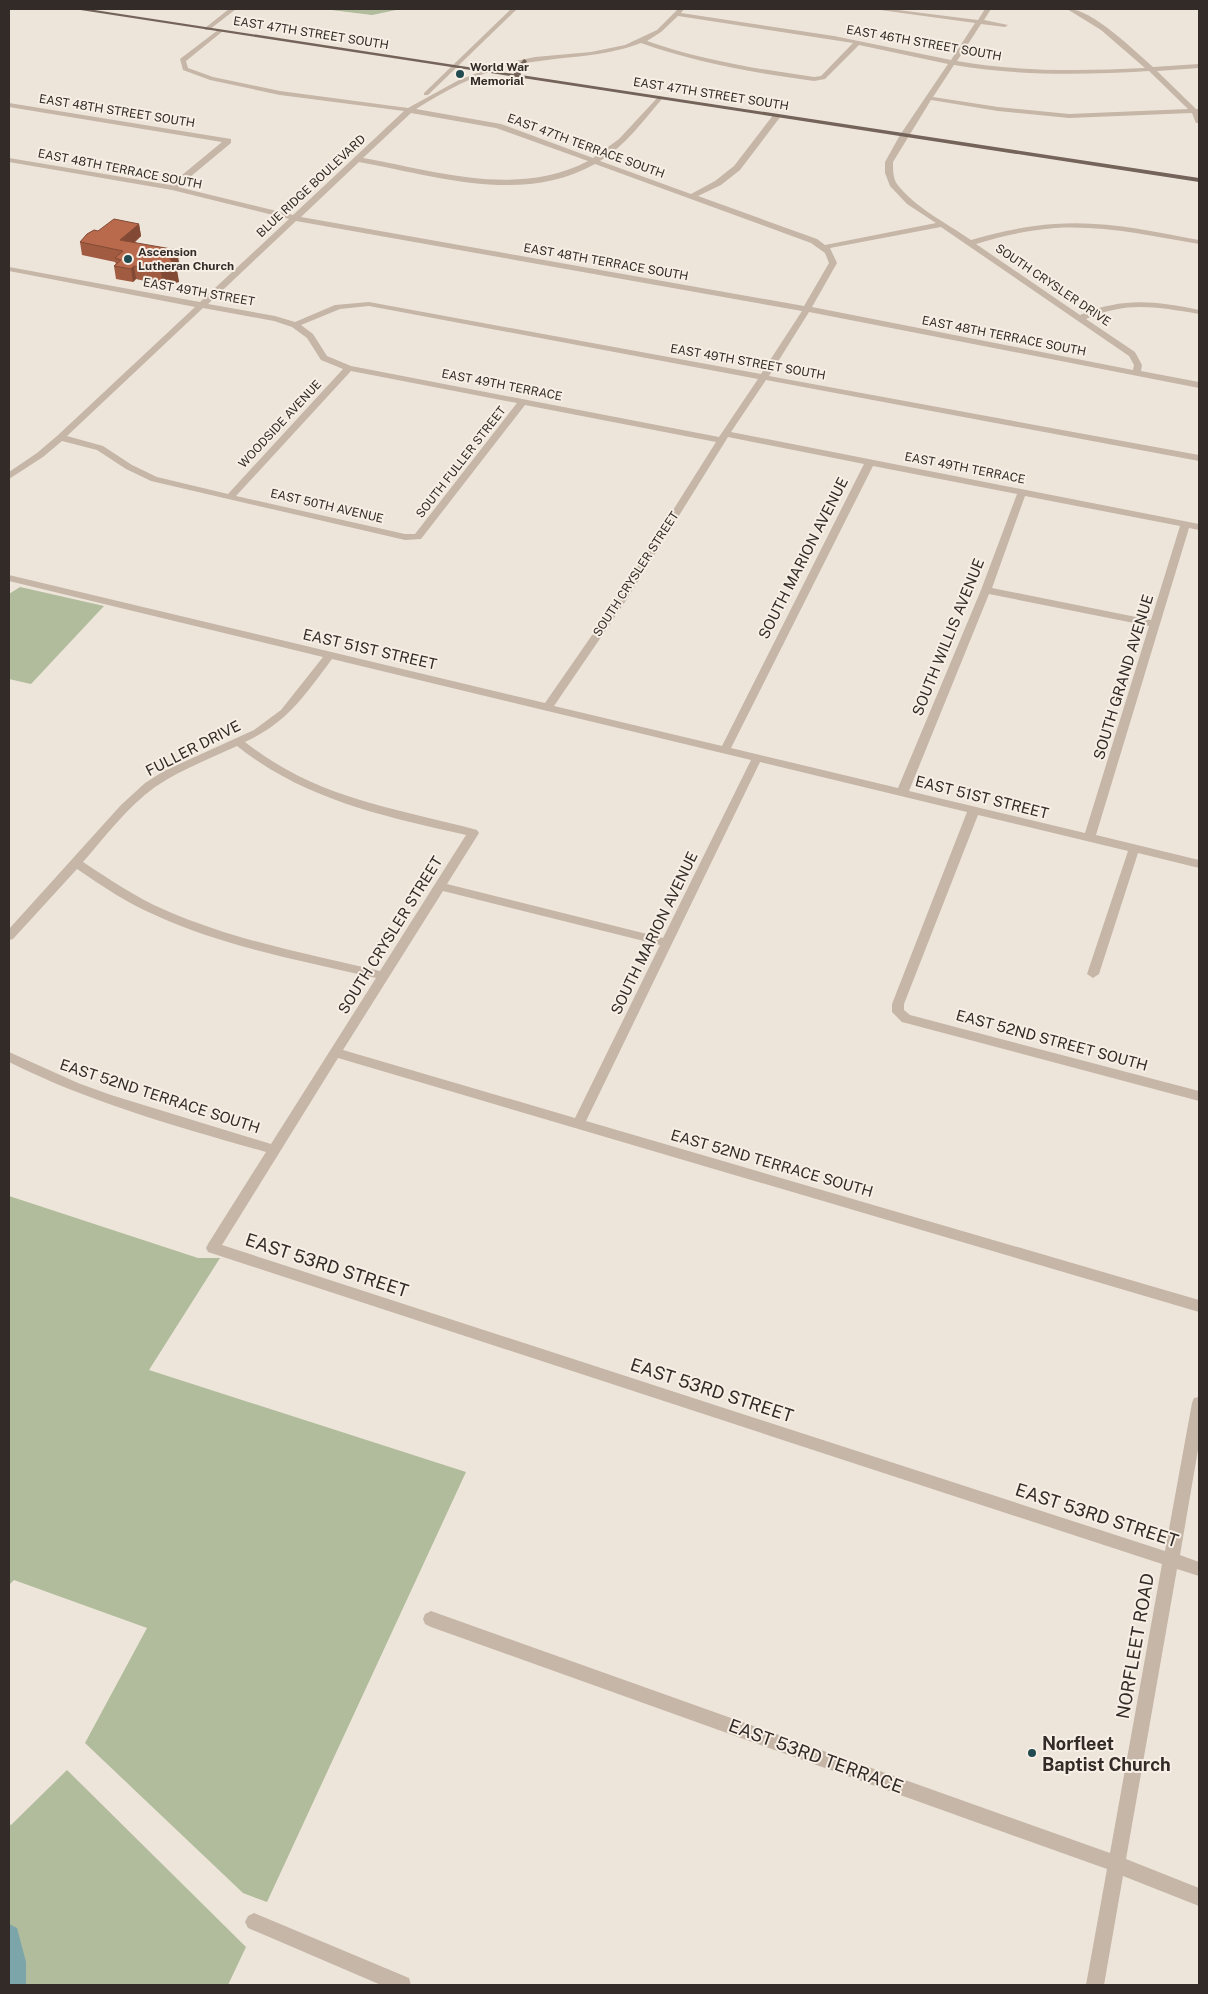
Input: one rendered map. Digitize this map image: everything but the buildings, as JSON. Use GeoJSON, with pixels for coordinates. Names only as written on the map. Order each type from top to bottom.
{"type":"FeatureCollection","features":[{"type":"Feature","properties":{"kind":"main road","name":"EAST 47TH STREET SOUTH"},"geometry":{"type":"LineString","coordinates":[[77,9],[95,10],[207,29],[1198,179]]}},
{"type":"Feature","properties":{"kind":"main road"},"geometry":{"type":"LineString","coordinates":[[518,76],[517,71],[524,61]]}},
{"type":"Feature","properties":{"kind":"street"},"geometry":{"type":"LineString","coordinates":[[207,29],[233,9]]}},
{"type":"Feature","properties":{"kind":"street"},"geometry":{"type":"LineString","coordinates":[[410,110],[453,66],[514,9]]}},
{"type":"Feature","properties":{"kind":"street"},"geometry":{"type":"LineString","coordinates":[[876,9],[1005,25]]}},
{"type":"Feature","properties":{"kind":"street","name":"SOUTH CRYSLER DRIVE"},"geometry":{"type":"LineString","coordinates":[[988,9],[904,135],[889,162],[889,173],[893,184],[910,202],[1132,354],[1138,365],[1136,374]]}},
{"type":"Feature","properties":{"kind":"street"},"geometry":{"type":"LineString","coordinates":[[1070,9],[1109,35],[1150,70],[1196,111],[1199,120]]}},
{"type":"Feature","properties":{"kind":"street","name":"EAST 46TH STREET SOUTH"},"geometry":{"type":"LineString","coordinates":[[678,11],[858,42],[952,62],[1000,69],[1100,73],[1199,66]]}},
{"type":"Feature","properties":{"kind":"street","name":"BLUE RIDGE BOULEVARD"},"geometry":{"type":"LineString","coordinates":[[10,474],[40,455],[60,438],[410,110],[434,94],[455,84],[524,61],[601,51],[640,41],[661,30],[678,11]]}},
{"type":"Feature","properties":{"kind":"street","name":"EAST 47TH TERRACE SOUTH"},"geometry":{"type":"LineString","coordinates":[[220,30],[182,60],[185,69],[212,79],[317,99],[380,105],[498,126],[814,240],[825,247]]}},
{"type":"Feature","properties":{"kind":"street"},"geometry":{"type":"LineString","coordinates":[[640,41],[669,52],[713,63],[814,79],[823,78],[858,42]]}},
{"type":"Feature","properties":{"kind":"street"},"geometry":{"type":"LineString","coordinates":[[356,160],[484,182],[510,184],[533,182],[552,178],[594,160],[616,145],[660,98]]}},
{"type":"Feature","properties":{"kind":"street"},"geometry":{"type":"LineString","coordinates":[[929,98],[998,109],[1069,116],[1196,111]]}},
{"type":"Feature","properties":{"kind":"street","name":"EAST 48TH STREET SOUTH"},"geometry":{"type":"LineString","coordinates":[[9,105],[228,141],[172,188]]}},
{"type":"Feature","properties":{"kind":"street"},"geometry":{"type":"LineString","coordinates":[[692,196],[718,183],[737,168],[777,116]]}},
{"type":"Feature","properties":{"kind":"street","name":"EAST 48TH TERRACE SOUTH"},"geometry":{"type":"LineString","coordinates":[[9,160],[172,188],[250,210],[807,308],[1199,385]]}},
{"type":"Feature","properties":{"kind":"street"},"geometry":{"type":"LineString","coordinates":[[825,247],[943,224]]}},
{"type":"Feature","properties":{"kind":"street"},"geometry":{"type":"LineString","coordinates":[[970,243],[1012,232],[1069,225],[1110,227],[1199,242]]}},
{"type":"Feature","properties":{"kind":"street","name":"SOUTH CRYSLER STREET"},"geometry":{"type":"LineString","coordinates":[[548,707],[622,599],[723,437],[793,333],[833,263],[832,254],[825,247]]}},
{"type":"Feature","properties":{"kind":"street","name":"EAST 49TH STREET"},"geometry":{"type":"LineString","coordinates":[[9,269],[275,319],[295,325]]}},
{"type":"Feature","properties":{"kind":"street"},"geometry":{"type":"LineString","coordinates":[[9,278],[18,271]]}},
{"type":"Feature","properties":{"kind":"street","name":"EAST 49TH STREET SOUTH"},"geometry":{"type":"LineString","coordinates":[[295,325],[338,307],[369,304],[1199,458]]}},
{"type":"Feature","properties":{"kind":"street"},"geometry":{"type":"LineString","coordinates":[[1080,318],[1111,307],[1130,304],[1151,304],[1199,312]]}},
{"type":"Feature","properties":{"kind":"street","name":"EAST 49TH TERRACE"},"geometry":{"type":"LineString","coordinates":[[295,325],[310,336],[324,358],[349,368],[523,401],[870,462],[1199,527]]}},
{"type":"Feature","properties":{"kind":"street","name":"WOODSIDE AVENUE"},"geometry":{"type":"LineString","coordinates":[[230,497],[349,368]]}},
{"type":"Feature","properties":{"kind":"street","name":"SOUTH FULLER STREET"},"geometry":{"type":"LineString","coordinates":[[418,537],[523,401]]}},
{"type":"Feature","properties":{"kind":"street","name":"EAST 50TH AVENUE"},"geometry":{"type":"LineString","coordinates":[[60,438],[100,448],[129,467],[154,478],[405,537],[418,537]]}},
{"type":"Feature","properties":{"kind":"street","name":"SOUTH MARION AVENUE"},"geometry":{"type":"LineString","coordinates":[[725,750],[870,462]]}},
{"type":"Feature","properties":{"kind":"street","name":"SOUTH WILLIS AVENUE"},"geometry":{"type":"LineString","coordinates":[[902,793],[986,590],[1022,492]]}},
{"type":"Feature","properties":{"kind":"street","name":"SOUTH GRAND AVENUE"},"geometry":{"type":"LineString","coordinates":[[1090,838],[1185,525]]}},
{"type":"Feature","properties":{"kind":"street","name":"EAST 51ST STREET"},"geometry":{"type":"LineString","coordinates":[[11,582],[329,654],[1199,864]]}},
{"type":"Feature","properties":{"kind":"street"},"geometry":{"type":"LineString","coordinates":[[986,590],[1154,624]]}},
{"type":"Feature","properties":{"kind":"street","name":"FULLER DRIVE"},"geometry":{"type":"LineString","coordinates":[[9,936],[125,808],[149,786],[168,774],[258,732],[285,712],[296,700],[329,654]]}},
{"type":"Feature","properties":{"kind":"street","name":"SOUTH CRYSLER STREET"},"geometry":{"type":"LineString","coordinates":[[213,1248],[473,833],[371,809],[326,794],[276,770],[236,741]]}},
{"type":"Feature","properties":{"kind":"street","name":"SOUTH MARION AVENUE"},"geometry":{"type":"LineString","coordinates":[[579,1124],[757,758]]}},
{"type":"Feature","properties":{"kind":"street","name":"EAST 52ND STREET SOUTH"},"geometry":{"type":"LineString","coordinates":[[974,810],[898,1004],[898,1012],[906,1019],[1199,1096]]}},
{"type":"Feature","properties":{"kind":"street"},"geometry":{"type":"LineString","coordinates":[[1093,974],[1134,849]]}},
{"type":"Feature","properties":{"kind":"street"},"geometry":{"type":"LineString","coordinates":[[76,862],[130,898],[188,924],[244,942],[384,976]]}},
{"type":"Feature","properties":{"kind":"street"},"geometry":{"type":"LineString","coordinates":[[440,886],[667,943]]}},
{"type":"Feature","properties":{"kind":"street","name":"EAST 52ND TERRACE SOUTH"},"geometry":{"type":"LineString","coordinates":[[336,1053],[1199,1306]]}},
{"type":"Feature","properties":{"kind":"street","name":"EAST 52ND TERRACE SOUTH"},"geometry":{"type":"LineString","coordinates":[[9,1057],[40,1074],[88,1093],[275,1150]]}},
{"type":"Feature","properties":{"kind":"street","name":"EAST 53RD STREET"},"geometry":{"type":"LineString","coordinates":[[213,1248],[1199,1569]]}},
{"type":"Feature","properties":{"kind":"street","name":"NORFLEET ROAD"},"geometry":{"type":"LineString","coordinates":[[1095,1985],[1199,1403]]}},
{"type":"Feature","properties":{"kind":"street","name":"EAST 53RD TERRACE"},"geometry":{"type":"LineString","coordinates":[[431,1619],[1117,1864],[1199,1897]]}},
{"type":"Feature","properties":{"kind":"street"},"geometry":{"type":"LineString","coordinates":[[254,1922],[402,1985]]}},
{"type":"Feature","properties":{"kind":"green space"},"geometry":{"type":"Polygon","coordinates":[[[323,9],[401,9],[372,15],[323,9]]]}},
{"type":"Feature","properties":{"kind":"green space"},"geometry":{"type":"Polygon","coordinates":[[[20,587],[104,606],[31,684],[9,679],[9,594],[20,587]]]}},
{"type":"Feature","properties":{"kind":"green space"},"geometry":{"type":"Polygon","coordinates":[[[9,1196],[198,1258],[220,1258],[123,1411],[149,1370],[466,1472],[267,1902],[243,1893],[85,1743],[147,1628],[14,1580],[9,1585],[9,1196]]]}},
{"type":"Feature","properties":{"kind":"green space"},"geometry":{"type":"Polygon","coordinates":[[[67,1770],[246,1947],[228,1985],[9,1985],[9,1824],[11,1825],[67,1770]]]}},
{"type":"Feature","properties":{"kind":"water"},"geometry":{"type":"Polygon","coordinates":[[[9,1924],[17,1928],[26,1962],[26,1985],[9,1985],[9,1924]]]}},
{"type":"Feature","properties":{"kind":"place","name":"World War Memorial"},"geometry":{"type":"Point","coordinates":[460,74]}},
{"type":"Feature","properties":{"kind":"place","name":"Ascension Lutheran Church"},"geometry":{"type":"Point","coordinates":[128,259]}},
{"type":"Feature","properties":{"kind":"place","name":"Norfleet Baptist Church"},"geometry":{"type":"Point","coordinates":[1032,1753]}}]}
